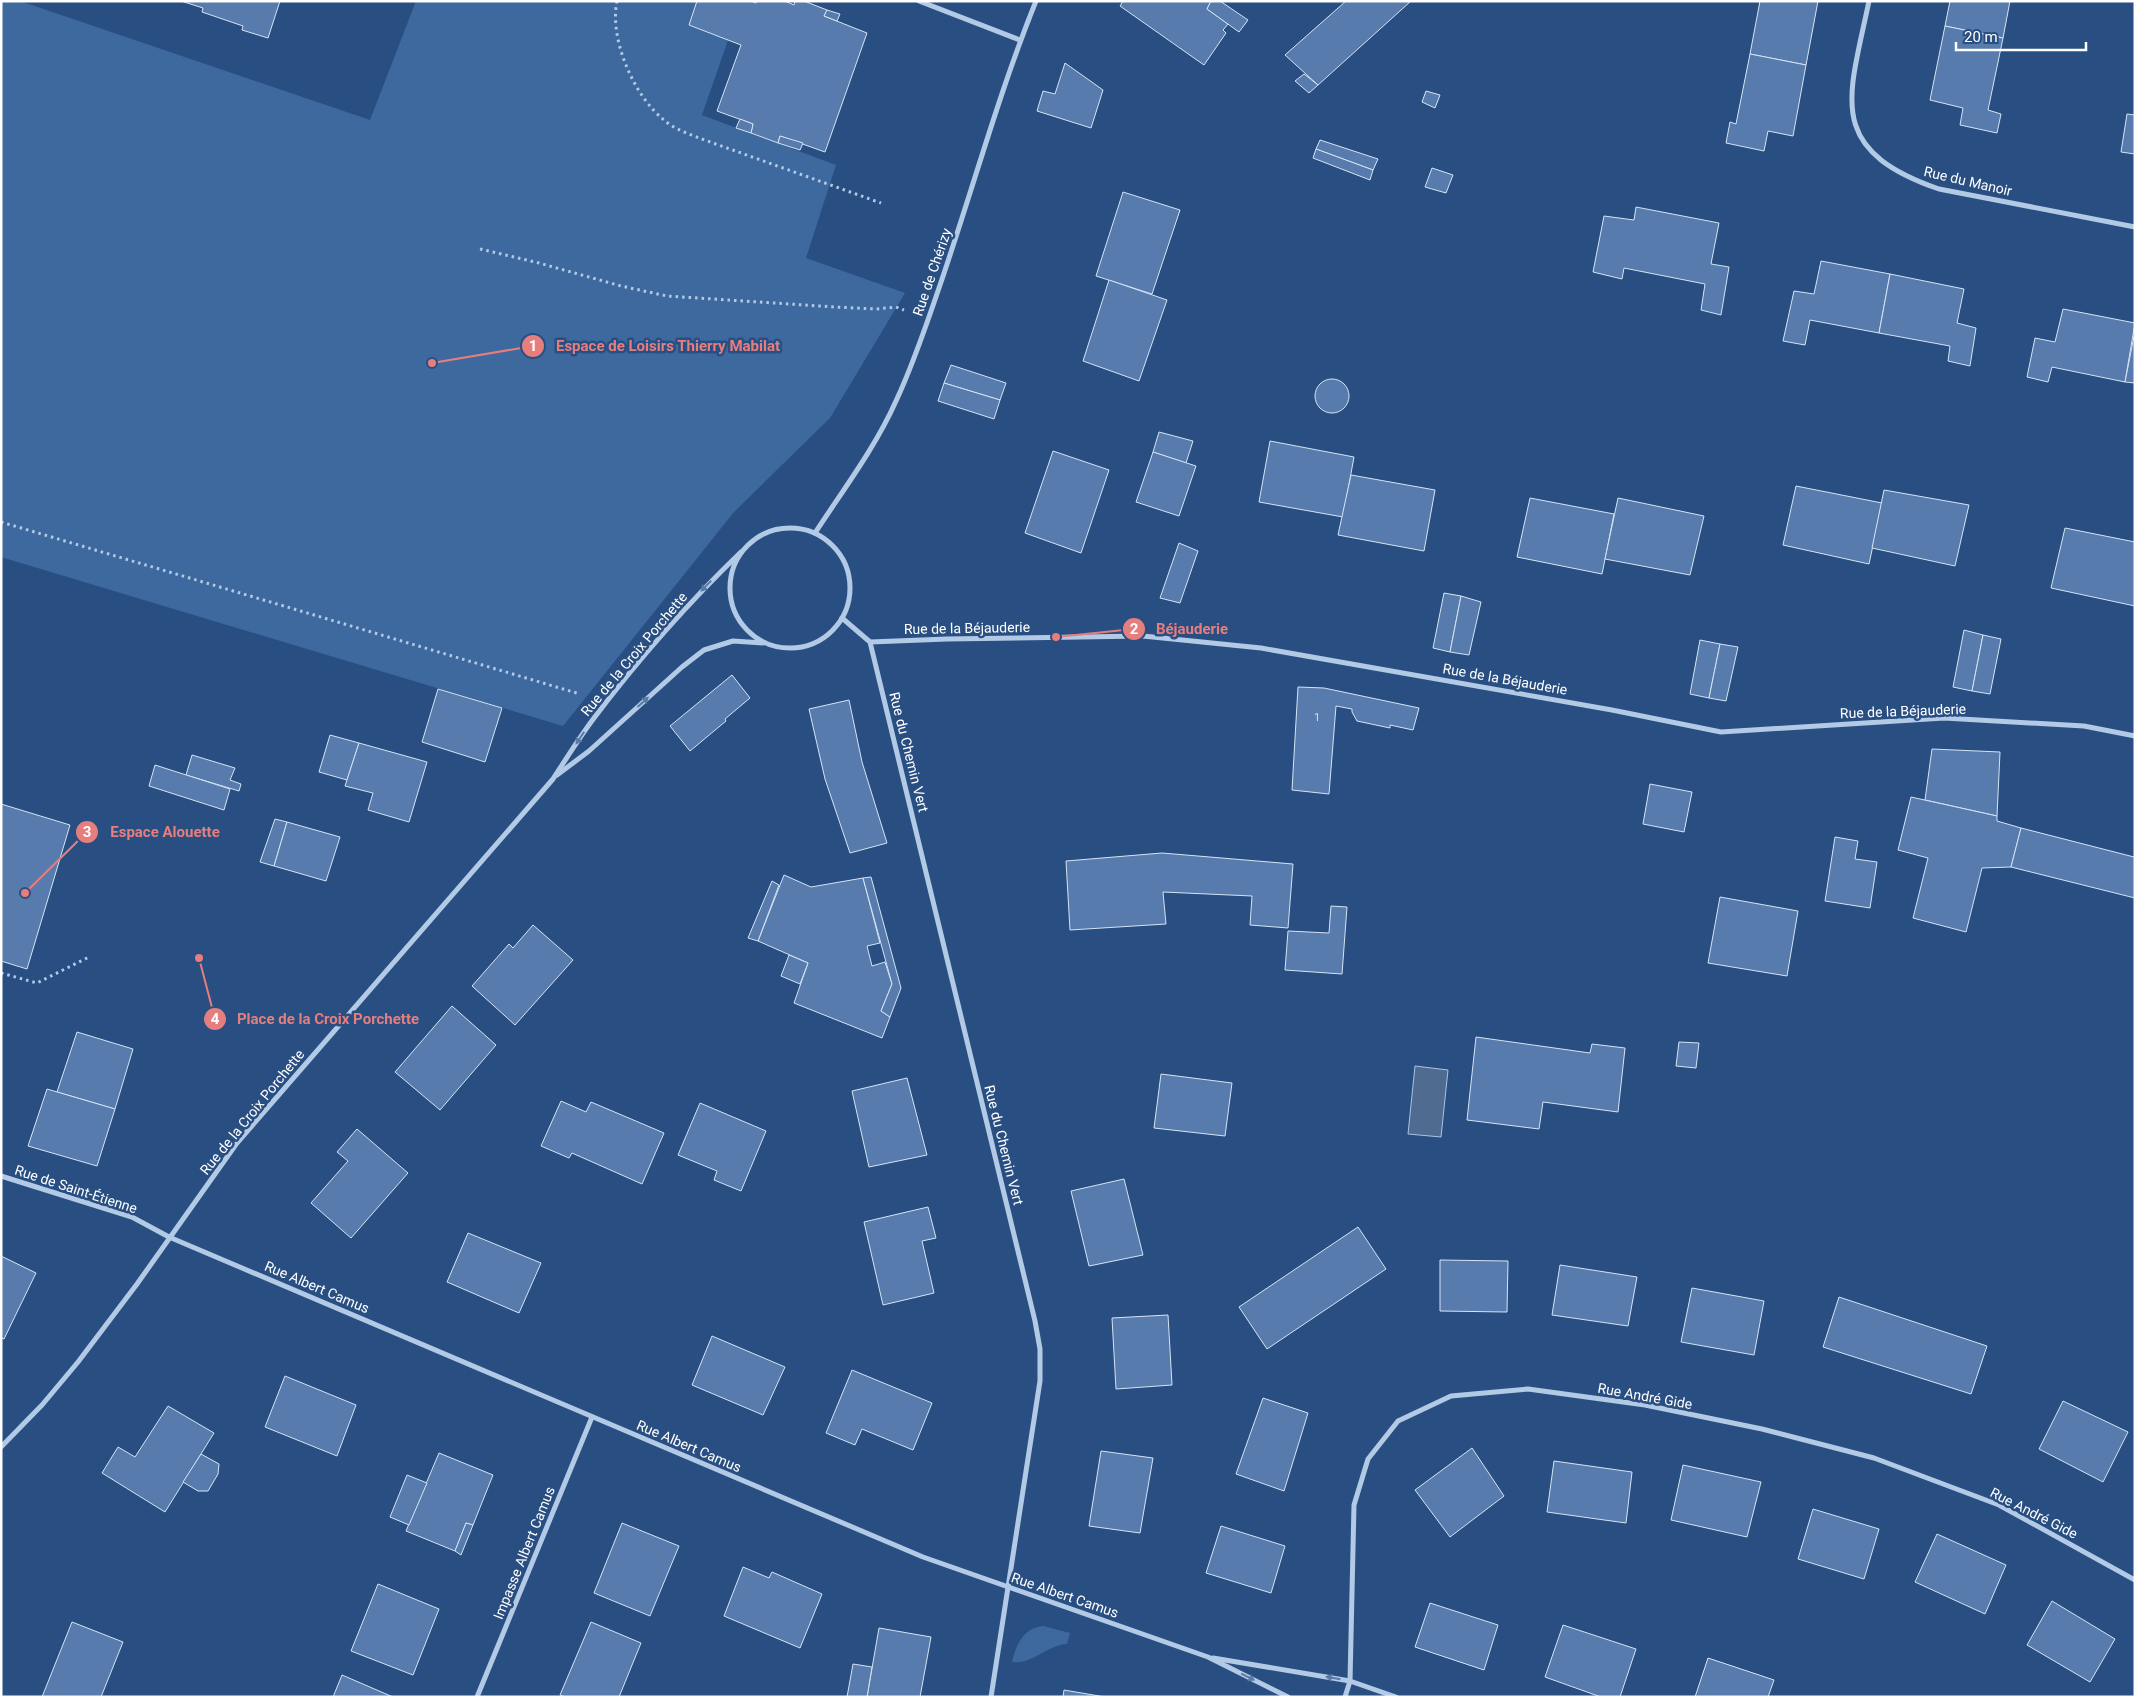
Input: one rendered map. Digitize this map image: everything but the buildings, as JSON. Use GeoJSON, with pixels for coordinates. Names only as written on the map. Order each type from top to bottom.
{"type":"FeatureCollection","features":[{"type":"Feature","properties":{"kind":"street"},"geometry":{"type":"LineString","coordinates":[[918,1],[1020,40]]}},
{"type":"Feature","properties":{"kind":"street","name":"Rue de Chérizy"},"geometry":{"type":"LineString","coordinates":[[815,533],[876,440],[911,367],[1003,87],[1036,1]]}},
{"type":"Feature","properties":{"kind":"street","name":"Rue du Manoir"},"geometry":{"type":"LineString","coordinates":[[1869,1],[1852,82],[1851,103],[1853,122],[1860,136],[1869,150],[1883,163],[1920,182],[1939,189],[2135,227]]}},
{"type":"Feature","properties":{"kind":"street"},"geometry":{"type":"LineString","coordinates":[[795,528],[815,533],[832,544],[843,560],[850,579],[849,599],[842,618],[828,635],[808,645],[787,648],[765,643],[747,630],[735,612],[730,590],[732,570],[742,552],[756,538],[775,530],[795,528]]}},
{"type":"Feature","properties":{"kind":"street","name":"Rue de la Croix Porchette"},"geometry":{"type":"LineString","coordinates":[[1,1447],[42,1405],[78,1362],[137,1284],[237,1143],[553,779],[593,719],[706,586],[742,552]]}},
{"type":"Feature","properties":{"kind":"street"},"geometry":{"type":"LineString","coordinates":[[842,618],[870,642]]}},
{"type":"Feature","properties":{"kind":"street","name":"Rue de la Béjauderie"},"geometry":{"type":"LineString","coordinates":[[870,642],[947,639],[1153,637],[1271,650],[1612,710],[1721,732],[1944,718],[2084,726],[2135,736]]}},
{"type":"Feature","properties":{"kind":"street","name":"Rue de la Croix Porchette"},"geometry":{"type":"LineString","coordinates":[[553,779],[704,650],[733,641],[765,643]]}},
{"type":"Feature","properties":{"kind":"street","name":"Rue du Chemin Vert"},"geometry":{"type":"LineString","coordinates":[[870,642],[1031,1301],[1038,1340],[1040,1381],[991,1697]]}},
{"type":"Feature","properties":{"kind":"street","name":"Rue de Saint-Étienne"},"geometry":{"type":"LineString","coordinates":[[1,1176],[132,1217],[169,1237]]}},
{"type":"Feature","properties":{"kind":"street","name":"Rue Albert Camus"},"geometry":{"type":"LineString","coordinates":[[169,1237],[923,1557],[1208,1657],[1288,1697]]}},
{"type":"Feature","properties":{"kind":"street","name":"Rue André Gide"},"geometry":{"type":"LineString","coordinates":[[1350,1681],[1354,1505],[1368,1459],[1398,1421],[1451,1396],[1528,1389],[1645,1406],[1762,1430],[1874,1458],[1999,1505],[2135,1580]]}},
{"type":"Feature","properties":{"kind":"street","name":"Impasse Albert Camus"},"geometry":{"type":"LineString","coordinates":[[477,1697],[592,1417]]}},
{"type":"Feature","properties":{"kind":"street","name":"Rue Albert Camus"},"geometry":{"type":"LineString","coordinates":[[1208,1657],[1350,1681],[1396,1697]]}},
{"type":"Feature","properties":{"kind":"street"},"geometry":{"type":"LineString","coordinates":[[1345,1697],[1350,1681]]}},
{"type":"Feature","properties":{"kind":"path"},"geometry":{"type":"LineString","coordinates":[[617,1],[615,12],[618,42],[631,78],[649,104],[664,120],[678,130],[881,203]]}},
{"type":"Feature","properties":{"kind":"path"},"geometry":{"type":"LineString","coordinates":[[480,249],[667,296],[876,309],[896,307],[929,317]]}},
{"type":"Feature","properties":{"kind":"path"},"geometry":{"type":"LineString","coordinates":[[1,522],[607,702]]}},
{"type":"Feature","properties":{"kind":"path"},"geometry":{"type":"LineString","coordinates":[[1,973],[37,983],[89,957]]}},
{"type":"Feature","properties":{"kind":"shaded area"},"geometry":{"type":"Polygon","coordinates":[[[1,1],[20,1],[370,120],[416,1],[697,1],[689,25],[728,40],[702,115],[836,165],[806,258],[905,293],[830,418],[734,512],[563,726],[1,557],[1,1]]]}},
{"type":"Feature","properties":{"kind":"shaded area"},"geometry":{"type":"Polygon","coordinates":[[[1415,1066],[1448,1070],[1441,1137],[1408,1134],[1415,1066]]]}},
{"type":"Feature","properties":{"kind":"shaded area"},"geometry":{"type":"Polygon","coordinates":[[[1043,1626],[1070,1633],[1067,1644],[1060,1645],[1026,1661],[1012,1662],[1021,1638],[1030,1630],[1043,1626]]]}},
{"type":"Feature","properties":{"kind":"place","name":"Espace de Loisirs Thierry Mabilat"},"geometry":{"type":"Point","coordinates":[432,363]}},
{"type":"Feature","properties":{"kind":"place","name":"Béjauderie"},"geometry":{"type":"Point","coordinates":[1056,637]}},
{"type":"Feature","properties":{"kind":"place","name":"Espace Alouette"},"geometry":{"type":"Point","coordinates":[25,893]}},
{"type":"Feature","properties":{"kind":"place","name":"Place de la Croix Porchette"},"geometry":{"type":"Point","coordinates":[199,958]}}]}
